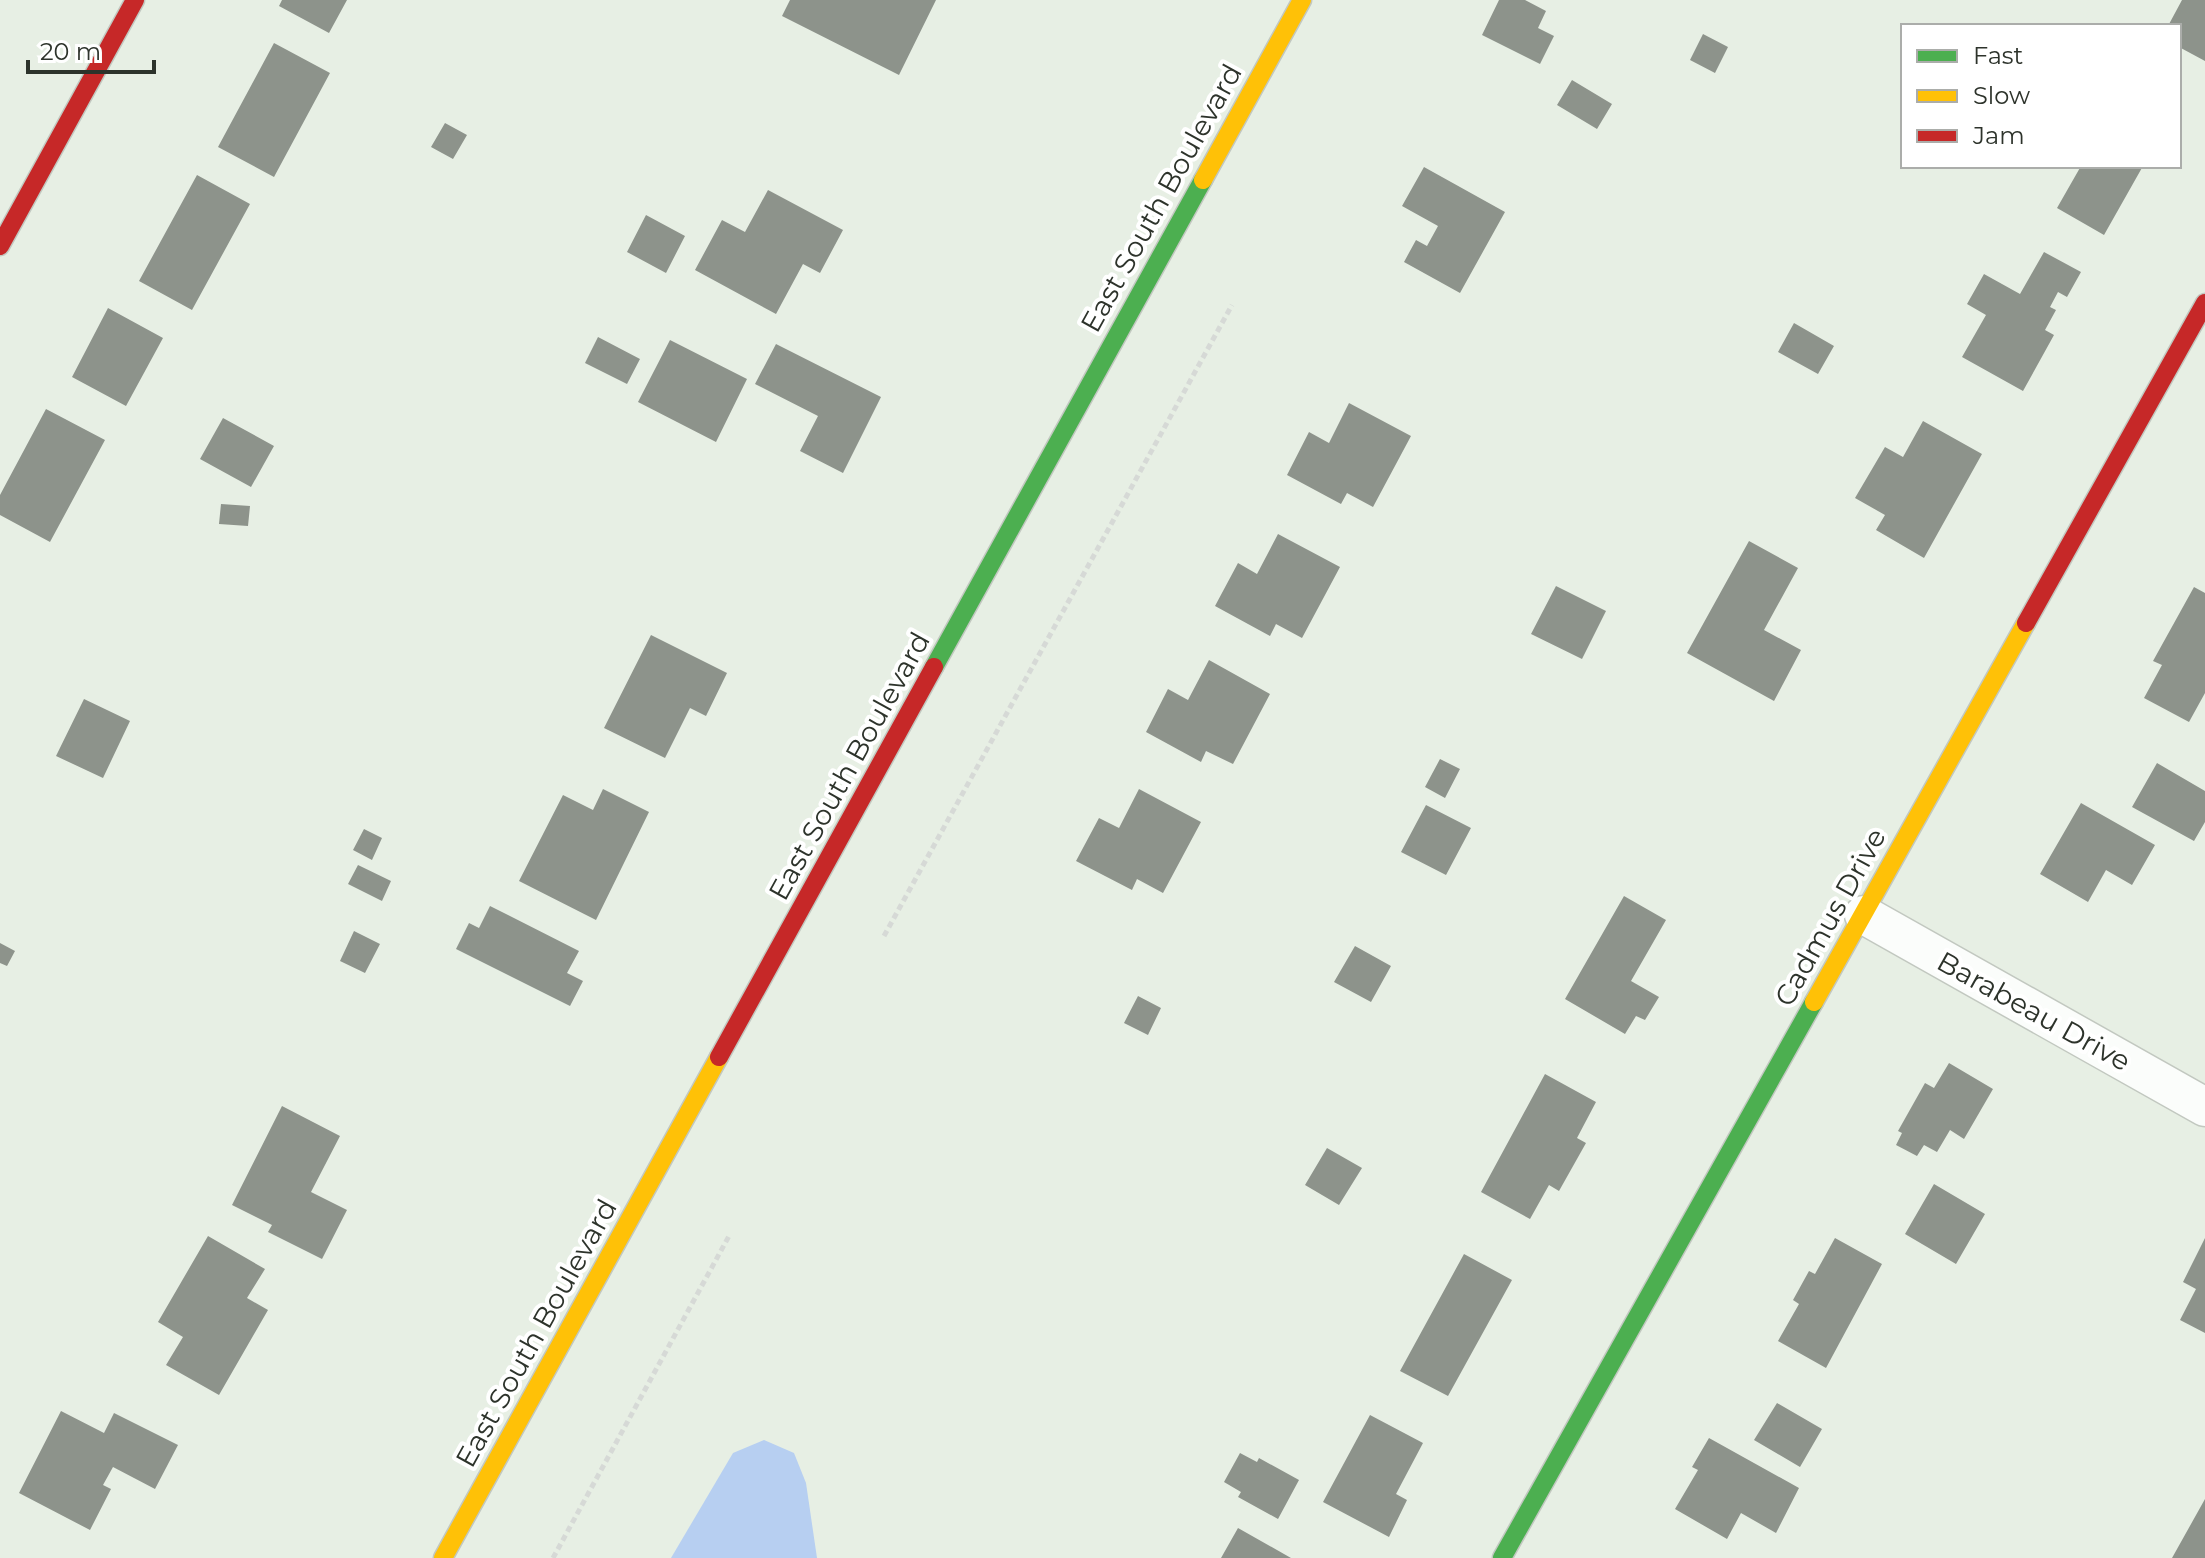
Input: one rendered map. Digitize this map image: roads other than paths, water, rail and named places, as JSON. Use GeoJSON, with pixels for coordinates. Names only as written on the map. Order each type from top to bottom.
{"type":"FeatureCollection","features":[{"type":"Feature","properties":{"kind":"street"},"geometry":{"type":"LineString","coordinates":[[0,246],[135,0]]}},
{"type":"Feature","properties":{"kind":"street","name":"East South Boulevard"},"geometry":{"type":"LineString","coordinates":[[443,1558],[1302,0]]}},
{"type":"Feature","properties":{"kind":"street","name":"Cadmus Drive"},"geometry":{"type":"LineString","coordinates":[[1502,1558],[2205,303]]}},
{"type":"Feature","properties":{"kind":"street","name":"Barabeau Drive"},"geometry":{"type":"LineString","coordinates":[[1864,915],[2205,1107]]}},
{"type":"Feature","properties":{"kind":"water"},"geometry":{"type":"Polygon","coordinates":[[[764,1440],[794,1453],[806,1483],[817,1558],[671,1558],[733,1453],[764,1440]]]}}]}
